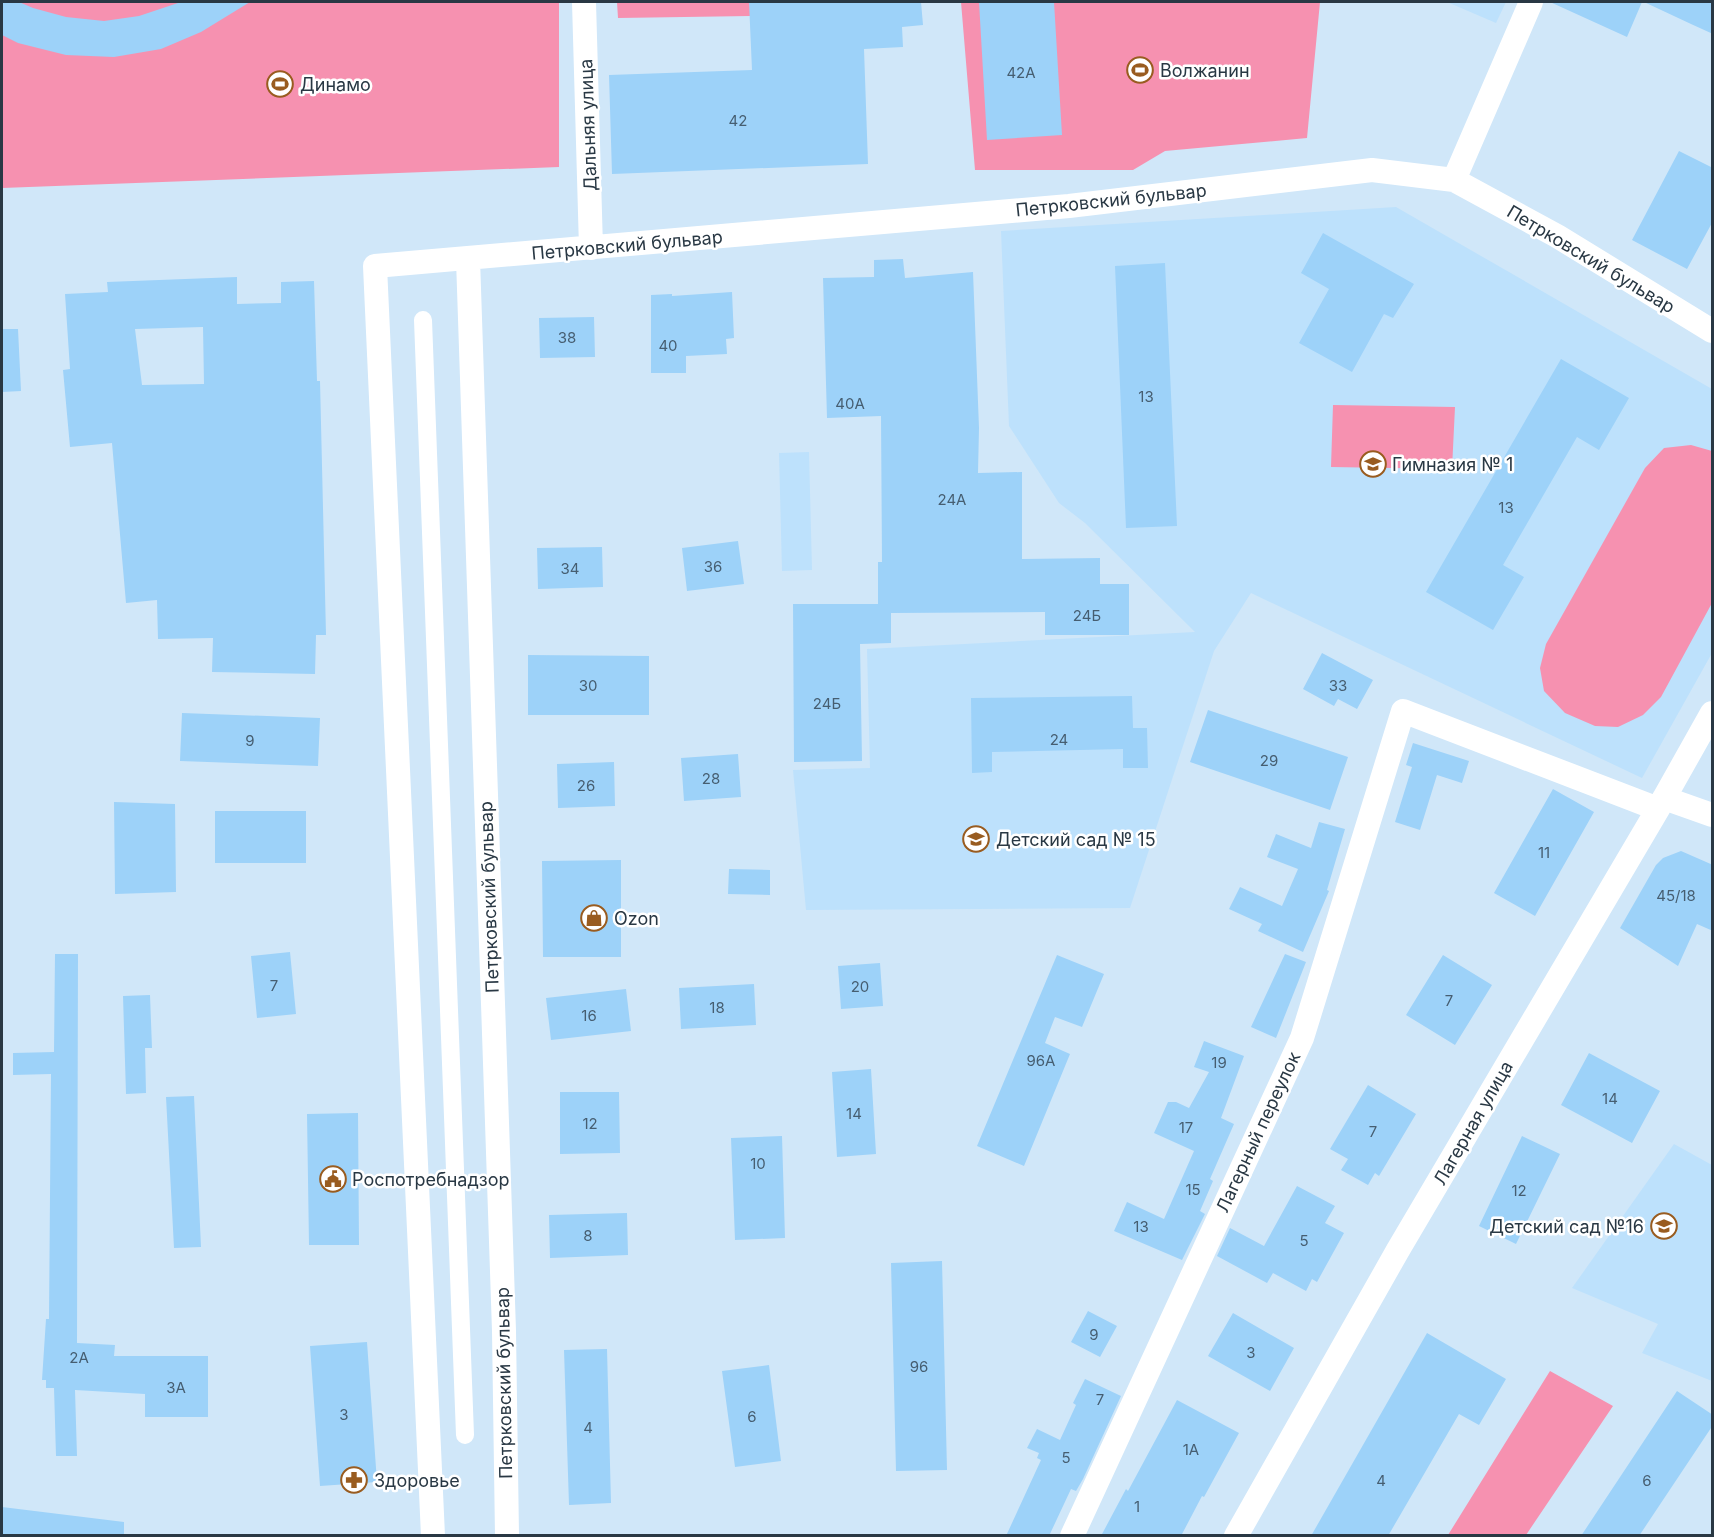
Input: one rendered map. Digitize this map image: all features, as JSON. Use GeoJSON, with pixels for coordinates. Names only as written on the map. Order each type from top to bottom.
{"type":"FeatureCollection","features":[{"type":"Feature","properties":{"kind":"street","name":"Дальняя улица"},"geometry":{"type":"LineString","coordinates":[[584,2],[591,248]]}},
{"type":"Feature","properties":{"kind":"street"},"geometry":{"type":"LineString","coordinates":[[1454,180],[1531,2]]}},
{"type":"Feature","properties":{"kind":"street","name":"Петрковский бульвар"},"geometry":{"type":"LineString","coordinates":[[433,1536],[375,266],[1069,206],[1372,170],[1454,180],[1557,236],[1713,332]]}},
{"type":"Feature","properties":{"kind":"street","name":"Петрковский бульвар"},"geometry":{"type":"LineString","coordinates":[[468,259],[504,1320],[507,1536]]}},
{"type":"Feature","properties":{"kind":"street"},"geometry":{"type":"LineString","coordinates":[[423,320],[465,1435]]}},
{"type":"Feature","properties":{"kind":"street","name":"Лагерный переулок"},"geometry":{"type":"LineString","coordinates":[[1072,1536],[1302,1038],[1403,711],[1661,803]]}},
{"type":"Feature","properties":{"kind":"street","name":"Лагерная улица"},"geometry":{"type":"LineString","coordinates":[[1236,1536],[1404,1240],[1713,713]]}},
{"type":"Feature","properties":{"kind":"street"},"geometry":{"type":"LineString","coordinates":[[1661,803],[1713,815]]}},
{"type":"Feature","properties":{"kind":"shaded area","name":"Динамо"},"geometry":{"type":"Polygon","coordinates":[[[2,2],[559,2],[559,167],[2,188],[2,2]]]}},
{"type":"Feature","properties":{"kind":"shaded area"},"geometry":{"type":"Polygon","coordinates":[[[617,2],[750,2],[750,16],[618,18],[617,2]]]}},
{"type":"Feature","properties":{"kind":"shaded area","name":"Волжанин"},"geometry":{"type":"Polygon","coordinates":[[[961,2],[1320,2],[1307,138],[1165,151],[1133,170],[975,170],[961,2]]]}},
{"type":"Feature","properties":{"kind":"shaded area"},"geometry":{"type":"Polygon","coordinates":[[[1447,2],[1506,2],[1496,23],[1447,2]]]}},
{"type":"Feature","properties":{"kind":"shaded area","name":"Гимназия № 1"},"geometry":{"type":"Polygon","coordinates":[[[1396,207],[1712,389],[1712,653],[1642,778],[1251,593],[1214,651],[1130,908],[806,910],[793,770],[870,768],[867,649],[1195,632],[1085,523],[1059,503],[1009,426],[1001,231],[1396,207]]]}},
{"type":"Feature","properties":{"kind":"shaded area"},"geometry":{"type":"Polygon","coordinates":[[[1333,405],[1455,407],[1452,469],[1331,467],[1333,405]]]}},
{"type":"Feature","properties":{"kind":"shaded area"},"geometry":{"type":"Polygon","coordinates":[[[1691,445],[1712,451],[1712,603],[1661,697],[1643,715],[1618,727],[1595,726],[1565,713],[1544,691],[1540,668],[1546,644],[1645,468],[1664,448],[1691,445]]]}},
{"type":"Feature","properties":{"kind":"shaded area"},"geometry":{"type":"Polygon","coordinates":[[[809,452],[812,570],[782,571],[779,453],[809,452]]]}},
{"type":"Feature","properties":{"kind":"shaded area","name":"Детский сад №16"},"geometry":{"type":"Polygon","coordinates":[[[1674,1144],[1712,1165],[1712,1381],[1642,1353],[1658,1324],[1572,1288],[1674,1144]]]}},
{"type":"Feature","properties":{"kind":"shaded area"},"geometry":{"type":"Polygon","coordinates":[[[1550,1371],[1613,1406],[1526,1535],[1448,1535],[1550,1371]]]}},
{"type":"Feature","properties":{"kind":"building"},"geometry":{"type":"Polygon","coordinates":[[[2,2],[19,2],[66,17],[104,21],[139,16],[181,2],[250,2],[201,32],[161,49],[114,57],[66,55],[18,43],[2,35],[2,2]]]}},
{"type":"Feature","properties":{"kind":"building"},"geometry":{"type":"Polygon","coordinates":[[[749,2],[921,2],[923,25],[902,27],[903,47],[864,49],[868,164],[612,174],[609,75],[752,70],[749,2]]]}},
{"type":"Feature","properties":{"kind":"building"},"geometry":{"type":"Polygon","coordinates":[[[979,2],[1054,2],[1062,135],[987,140],[979,2]]]}},
{"type":"Feature","properties":{"kind":"building"},"geometry":{"type":"Polygon","coordinates":[[[1550,2],[1642,2],[1627,37],[1550,2]]]}},
{"type":"Feature","properties":{"kind":"building"},"geometry":{"type":"Polygon","coordinates":[[[1644,2],[1713,2],[1713,34],[1691,24],[1644,2]]]}},
{"type":"Feature","properties":{"kind":"building"},"geometry":{"type":"Polygon","coordinates":[[[1679,151],[1713,168],[1713,221],[1687,269],[1632,240],[1679,151]]]}},
{"type":"Feature","properties":{"kind":"building"},"geometry":{"type":"Polygon","coordinates":[[[1323,233],[1414,284],[1393,318],[1384,314],[1352,372],[1299,343],[1329,289],[1301,273],[1323,233]]]}},
{"type":"Feature","properties":{"kind":"building"},"geometry":{"type":"Polygon","coordinates":[[[903,259],[905,278],[973,272],[979,428],[978,473],[1022,472],[1022,559],[1100,558],[1100,584],[1129,584],[1129,635],[1045,635],[1045,612],[891,613],[891,643],[860,644],[862,761],[794,762],[793,604],[878,604],[878,562],[882,562],[881,416],[827,418],[823,278],[874,277],[874,260],[903,259]]]}},
{"type":"Feature","properties":{"kind":"building"},"geometry":{"type":"Polygon","coordinates":[[[1165,263],[1177,526],[1126,528],[1115,266],[1165,263]]]}},
{"type":"Feature","properties":{"kind":"building"},"geometry":{"type":"Polygon","coordinates":[[[237,277],[237,304],[281,303],[281,282],[314,281],[317,381],[320,381],[326,635],[316,635],[315,674],[212,672],[213,638],[158,639],[157,600],[126,603],[112,443],[70,447],[63,370],[70,369],[65,294],[108,292],[107,282],[237,277]],[[203,327],[135,329],[142,385],[204,384],[203,327]]]}},
{"type":"Feature","properties":{"kind":"building"},"geometry":{"type":"Polygon","coordinates":[[[732,292],[734,338],[726,339],[727,354],[686,356],[686,373],[651,373],[651,295],[732,292]]]}},
{"type":"Feature","properties":{"kind":"building"},"geometry":{"type":"Polygon","coordinates":[[[594,317],[595,357],[540,358],[539,318],[594,317]]]}},
{"type":"Feature","properties":{"kind":"building"},"geometry":{"type":"Polygon","coordinates":[[[2,329],[18,329],[21,391],[2,392],[2,329]]]}},
{"type":"Feature","properties":{"kind":"building"},"geometry":{"type":"Polygon","coordinates":[[[1561,359],[1629,398],[1599,450],[1577,437],[1503,565],[1524,577],[1493,630],[1426,592],[1561,359]]]}},
{"type":"Feature","properties":{"kind":"building"},"geometry":{"type":"Polygon","coordinates":[[[738,541],[744,584],[687,591],[682,548],[738,541]]]}},
{"type":"Feature","properties":{"kind":"building"},"geometry":{"type":"Polygon","coordinates":[[[602,547],[603,587],[538,589],[537,548],[602,547]]]}},
{"type":"Feature","properties":{"kind":"building"},"geometry":{"type":"Polygon","coordinates":[[[1322,653],[1373,680],[1357,709],[1338,699],[1334,706],[1303,689],[1322,653]]]}},
{"type":"Feature","properties":{"kind":"building"},"geometry":{"type":"Polygon","coordinates":[[[528,655],[649,656],[649,715],[528,715],[528,655]]]}},
{"type":"Feature","properties":{"kind":"building"},"geometry":{"type":"Polygon","coordinates":[[[1132,696],[1133,728],[1147,728],[1148,768],[1123,768],[1123,749],[992,752],[992,772],[972,773],[971,698],[1132,696]]]}},
{"type":"Feature","properties":{"kind":"building"},"geometry":{"type":"Polygon","coordinates":[[[1208,710],[1348,757],[1330,810],[1190,762],[1208,710]]]}},
{"type":"Feature","properties":{"kind":"building"},"geometry":{"type":"Polygon","coordinates":[[[182,713],[320,718],[318,766],[180,761],[182,713]]]}},
{"type":"Feature","properties":{"kind":"building"},"geometry":{"type":"Polygon","coordinates":[[[1413,743],[1469,761],[1462,783],[1437,775],[1420,830],[1395,822],[1412,767],[1406,765],[1413,743]]]}},
{"type":"Feature","properties":{"kind":"building"},"geometry":{"type":"Polygon","coordinates":[[[738,754],[741,797],[684,801],[681,758],[738,754]]]}},
{"type":"Feature","properties":{"kind":"building"},"geometry":{"type":"Polygon","coordinates":[[[614,762],[615,806],[558,808],[557,764],[614,762]]]}},
{"type":"Feature","properties":{"kind":"building"},"geometry":{"type":"Polygon","coordinates":[[[1553,789],[1594,812],[1535,916],[1494,893],[1553,789]]]}},
{"type":"Feature","properties":{"kind":"building"},"geometry":{"type":"Polygon","coordinates":[[[114,802],[175,804],[176,892],[115,894],[114,802]]]}},
{"type":"Feature","properties":{"kind":"building"},"geometry":{"type":"Polygon","coordinates":[[[215,811],[306,811],[306,863],[215,863],[215,811]]]}},
{"type":"Feature","properties":{"kind":"building"},"geometry":{"type":"Polygon","coordinates":[[[1319,822],[1345,829],[1327,890],[1329,891],[1303,952],[1258,931],[1262,924],[1229,909],[1240,887],[1282,906],[1298,869],[1267,857],[1276,834],[1311,848],[1319,822]]]}},
{"type":"Feature","properties":{"kind":"building"},"geometry":{"type":"Polygon","coordinates":[[[1681,851],[1713,865],[1713,931],[1697,924],[1678,966],[1620,928],[1656,865],[1663,858],[1681,851]]]}},
{"type":"Feature","properties":{"kind":"building"},"geometry":{"type":"Polygon","coordinates":[[[621,860],[621,957],[543,957],[542,861],[621,860]]]}},
{"type":"Feature","properties":{"kind":"building"},"geometry":{"type":"Polygon","coordinates":[[[729,869],[770,870],[770,895],[728,894],[729,869]]]}},
{"type":"Feature","properties":{"kind":"building"},"geometry":{"type":"Polygon","coordinates":[[[290,952],[296,1014],[257,1018],[251,956],[290,952]]]}},
{"type":"Feature","properties":{"kind":"building"},"geometry":{"type":"Polygon","coordinates":[[[55,954],[78,954],[77,1343],[115,1345],[114,1356],[208,1356],[208,1417],[145,1417],[145,1394],[75,1390],[77,1456],[56,1456],[54,1388],[46,1388],[46,1380],[42,1380],[46,1319],[49,1319],[51,1074],[13,1075],[13,1053],[54,1052],[55,954]]]}},
{"type":"Feature","properties":{"kind":"building"},"geometry":{"type":"Polygon","coordinates":[[[1285,954],[1306,962],[1276,1038],[1251,1027],[1285,954]]]}},
{"type":"Feature","properties":{"kind":"building"},"geometry":{"type":"Polygon","coordinates":[[[1057,955],[1104,974],[1082,1027],[1055,1017],[1045,1043],[1070,1054],[1024,1166],[977,1146],[1057,955]]]}},
{"type":"Feature","properties":{"kind":"building"},"geometry":{"type":"Polygon","coordinates":[[[1443,955],[1492,985],[1455,1045],[1406,1015],[1443,955]]]}},
{"type":"Feature","properties":{"kind":"building"},"geometry":{"type":"Polygon","coordinates":[[[880,963],[883,1006],[841,1009],[838,966],[880,963]]]}},
{"type":"Feature","properties":{"kind":"building"},"geometry":{"type":"Polygon","coordinates":[[[754,984],[756,1025],[681,1029],[679,988],[754,984]]]}},
{"type":"Feature","properties":{"kind":"building"},"geometry":{"type":"Polygon","coordinates":[[[626,989],[631,1031],[551,1040],[546,998],[626,989]]]}},
{"type":"Feature","properties":{"kind":"building"},"geometry":{"type":"Polygon","coordinates":[[[150,995],[152,1048],[145,1048],[146,1093],[126,1094],[123,996],[150,995]]]}},
{"type":"Feature","properties":{"kind":"building"},"geometry":{"type":"Polygon","coordinates":[[[1204,1041],[1244,1056],[1221,1118],[1234,1124],[1210,1179],[1213,1181],[1200,1211],[1205,1214],[1182,1260],[1114,1231],[1127,1202],[1164,1219],[1194,1151],[1154,1133],[1168,1102],[1176,1102],[1189,1108],[1209,1072],[1194,1067],[1204,1041]]]}},
{"type":"Feature","properties":{"kind":"building"},"geometry":{"type":"Polygon","coordinates":[[[1589,1053],[1660,1091],[1632,1143],[1561,1105],[1589,1053]]]}},
{"type":"Feature","properties":{"kind":"building"},"geometry":{"type":"Polygon","coordinates":[[[871,1069],[876,1154],[837,1157],[832,1072],[871,1069]]]}},
{"type":"Feature","properties":{"kind":"building"},"geometry":{"type":"Polygon","coordinates":[[[1368,1085],[1416,1114],[1379,1176],[1375,1173],[1368,1185],[1341,1170],[1348,1159],[1330,1149],[1368,1085]]]}},
{"type":"Feature","properties":{"kind":"building"},"geometry":{"type":"Polygon","coordinates":[[[560,1092],[619,1092],[620,1153],[560,1154],[560,1092]]]}},
{"type":"Feature","properties":{"kind":"building"},"geometry":{"type":"Polygon","coordinates":[[[194,1096],[201,1247],[174,1248],[166,1097],[194,1096]]]}},
{"type":"Feature","properties":{"kind":"building","name":"Роспотребнадзор"},"geometry":{"type":"Polygon","coordinates":[[[358,1113],[359,1245],[309,1245],[307,1114],[358,1113]]]}},
{"type":"Feature","properties":{"kind":"building"},"geometry":{"type":"Polygon","coordinates":[[[782,1136],[785,1238],[735,1240],[731,1138],[782,1136]]]}},
{"type":"Feature","properties":{"kind":"building"},"geometry":{"type":"Polygon","coordinates":[[[1522,1136],[1560,1154],[1516,1244],[1479,1226],[1522,1136]]]}},
{"type":"Feature","properties":{"kind":"building"},"geometry":{"type":"Polygon","coordinates":[[[1297,1186],[1335,1206],[1325,1223],[1344,1233],[1317,1282],[1312,1279],[1306,1291],[1273,1273],[1267,1283],[1217,1256],[1230,1228],[1264,1246],[1297,1186]]]}},
{"type":"Feature","properties":{"kind":"building"},"geometry":{"type":"Polygon","coordinates":[[[627,1213],[628,1255],[550,1258],[549,1215],[627,1213]]]}},
{"type":"Feature","properties":{"kind":"building"},"geometry":{"type":"Polygon","coordinates":[[[942,1261],[947,1470],[896,1471],[891,1263],[942,1261]]]}},
{"type":"Feature","properties":{"kind":"building"},"geometry":{"type":"Polygon","coordinates":[[[1088,1311],[1117,1326],[1100,1357],[1071,1342],[1088,1311]]]}},
{"type":"Feature","properties":{"kind":"building"},"geometry":{"type":"Polygon","coordinates":[[[1233,1313],[1294,1348],[1270,1391],[1208,1356],[1233,1313]]]}},
{"type":"Feature","properties":{"kind":"building"},"geometry":{"type":"Polygon","coordinates":[[[1427,1333],[1506,1379],[1479,1425],[1459,1414],[1388,1536],[1311,1536],[1427,1333]]]}},
{"type":"Feature","properties":{"kind":"building"},"geometry":{"type":"Polygon","coordinates":[[[367,1342],[377,1482],[320,1486],[310,1346],[367,1342]]]}},
{"type":"Feature","properties":{"kind":"building"},"geometry":{"type":"Polygon","coordinates":[[[607,1349],[611,1503],[569,1505],[564,1350],[607,1349]]]}},
{"type":"Feature","properties":{"kind":"building"},"geometry":{"type":"Polygon","coordinates":[[[769,1365],[781,1461],[735,1467],[722,1371],[769,1365]]]}},
{"type":"Feature","properties":{"kind":"building"},"geometry":{"type":"Polygon","coordinates":[[[1085,1379],[1121,1396],[1083,1479],[1076,1491],[1071,1489],[1049,1536],[1006,1536],[1041,1460],[1037,1458],[1039,1453],[1027,1448],[1037,1429],[1060,1440],[1076,1405],[1073,1403],[1085,1379]]]}},
{"type":"Feature","properties":{"kind":"building"},"geometry":{"type":"Polygon","coordinates":[[[1677,1391],[1713,1415],[1713,1425],[1639,1536],[1581,1536],[1677,1391]]]}},
{"type":"Feature","properties":{"kind":"building"},"geometry":{"type":"Polygon","coordinates":[[[1177,1400],[1239,1433],[1204,1497],[1202,1496],[1181,1536],[1101,1536],[1126,1489],[1128,1491],[1177,1400]]]}},
{"type":"Feature","properties":{"kind":"building"},"geometry":{"type":"Polygon","coordinates":[[[2,1507],[124,1522],[124,1536],[2,1536],[2,1507]]]}},
{"type":"Feature","properties":{"kind":"place","name":"Волжанин"},"geometry":{"type":"Point","coordinates":[1140,70]}},
{"type":"Feature","properties":{"kind":"place","name":"Динамо"},"geometry":{"type":"Point","coordinates":[280,84]}},
{"type":"Feature","properties":{"kind":"place","name":"Гимназия № 1"},"geometry":{"type":"Point","coordinates":[1373,464]}},
{"type":"Feature","properties":{"kind":"place","name":"Детский сад № 15"},"geometry":{"type":"Point","coordinates":[976,839]}},
{"type":"Feature","properties":{"kind":"place","name":"Ozon"},"geometry":{"type":"Point","coordinates":[594,918]}},
{"type":"Feature","properties":{"kind":"place","name":"Роспотребнадзор"},"geometry":{"type":"Point","coordinates":[333,1179]}},
{"type":"Feature","properties":{"kind":"place","name":"Детский сад №16"},"geometry":{"type":"Point","coordinates":[1664,1226]}},
{"type":"Feature","properties":{"kind":"place","name":"Здоровье"},"geometry":{"type":"Point","coordinates":[354,1480]}}]}
